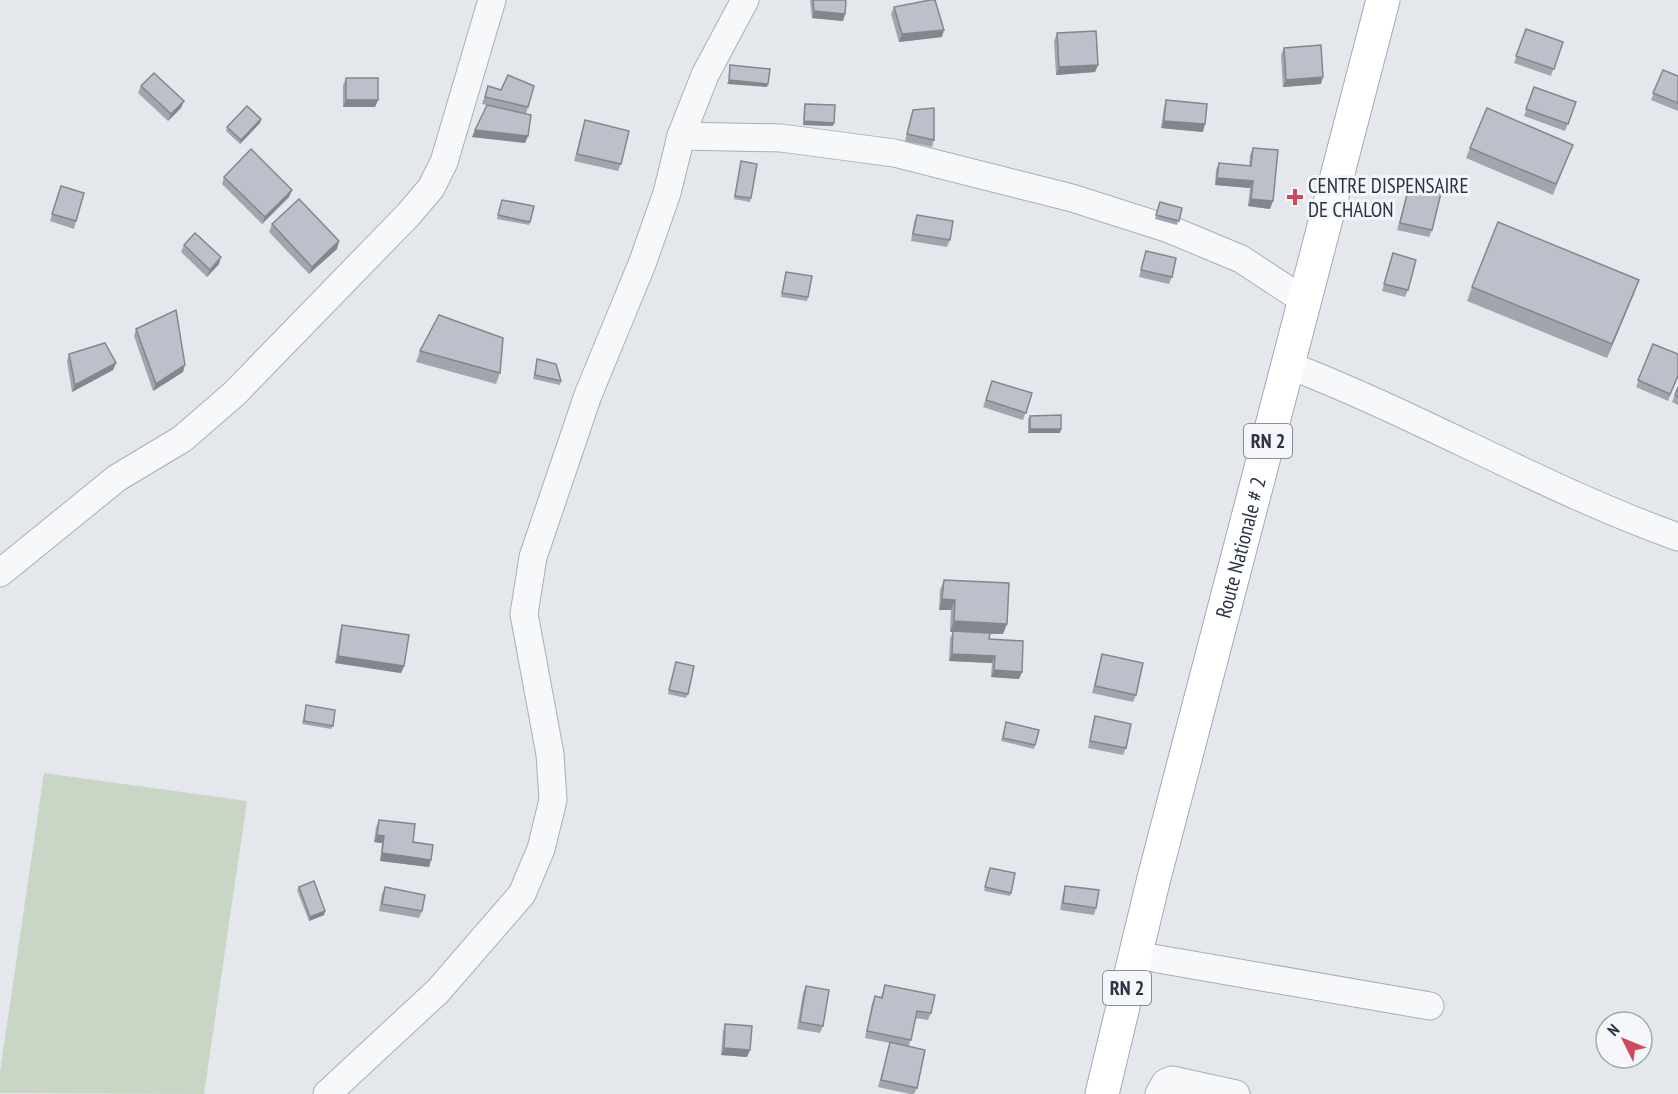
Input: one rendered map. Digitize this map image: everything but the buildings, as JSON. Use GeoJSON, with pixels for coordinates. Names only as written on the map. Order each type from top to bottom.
{"type":"FeatureCollection","features":[{"type":"Feature","properties":{"kind":"main road","name":"Route Nationale # 2"},"geometry":{"type":"LineString","coordinates":[[1102,1094],[1135,955],[1383,0]]}},
{"type":"Feature","properties":{"kind":"street"},"geometry":{"type":"LineString","coordinates":[[0,573],[117,478],[182,439],[208,417],[234,394],[408,216],[431,188],[444,162],[492,0]]}},
{"type":"Feature","properties":{"kind":"street"},"geometry":{"type":"LineString","coordinates":[[327,1094],[445,982],[522,894],[541,849],[553,800],[550,754],[524,614],[533,557],[588,395],[642,264],[667,193],[681,136],[705,75],[745,0]]}},
{"type":"Feature","properties":{"kind":"street"},"geometry":{"type":"LineString","coordinates":[[681,136],[781,138],[894,153],[1072,198],[1169,229],[1241,259],[1305,301]]}},
{"type":"Feature","properties":{"kind":"street"},"geometry":{"type":"LineString","coordinates":[[1288,365],[1342,386],[1618,515],[1678,537]]}},
{"type":"Feature","properties":{"kind":"street"},"geometry":{"type":"LineString","coordinates":[[1135,955],[1431,1006]]}},
{"type":"Feature","properties":{"kind":"street"},"geometry":{"type":"LineString","coordinates":[[1159,1094],[1165,1083],[1172,1080],[1236,1094]]}},
{"type":"Feature","properties":{"kind":"green space"},"geometry":{"type":"Polygon","coordinates":[[[44,773],[247,801],[204,1094],[0,1093],[0,1072],[44,773]]]}},
{"type":"Feature","properties":{"kind":"place","name":"CENTRE DISPENSAIRE DE CHALON"},"geometry":{"type":"Point","coordinates":[1295,197]}}]}
